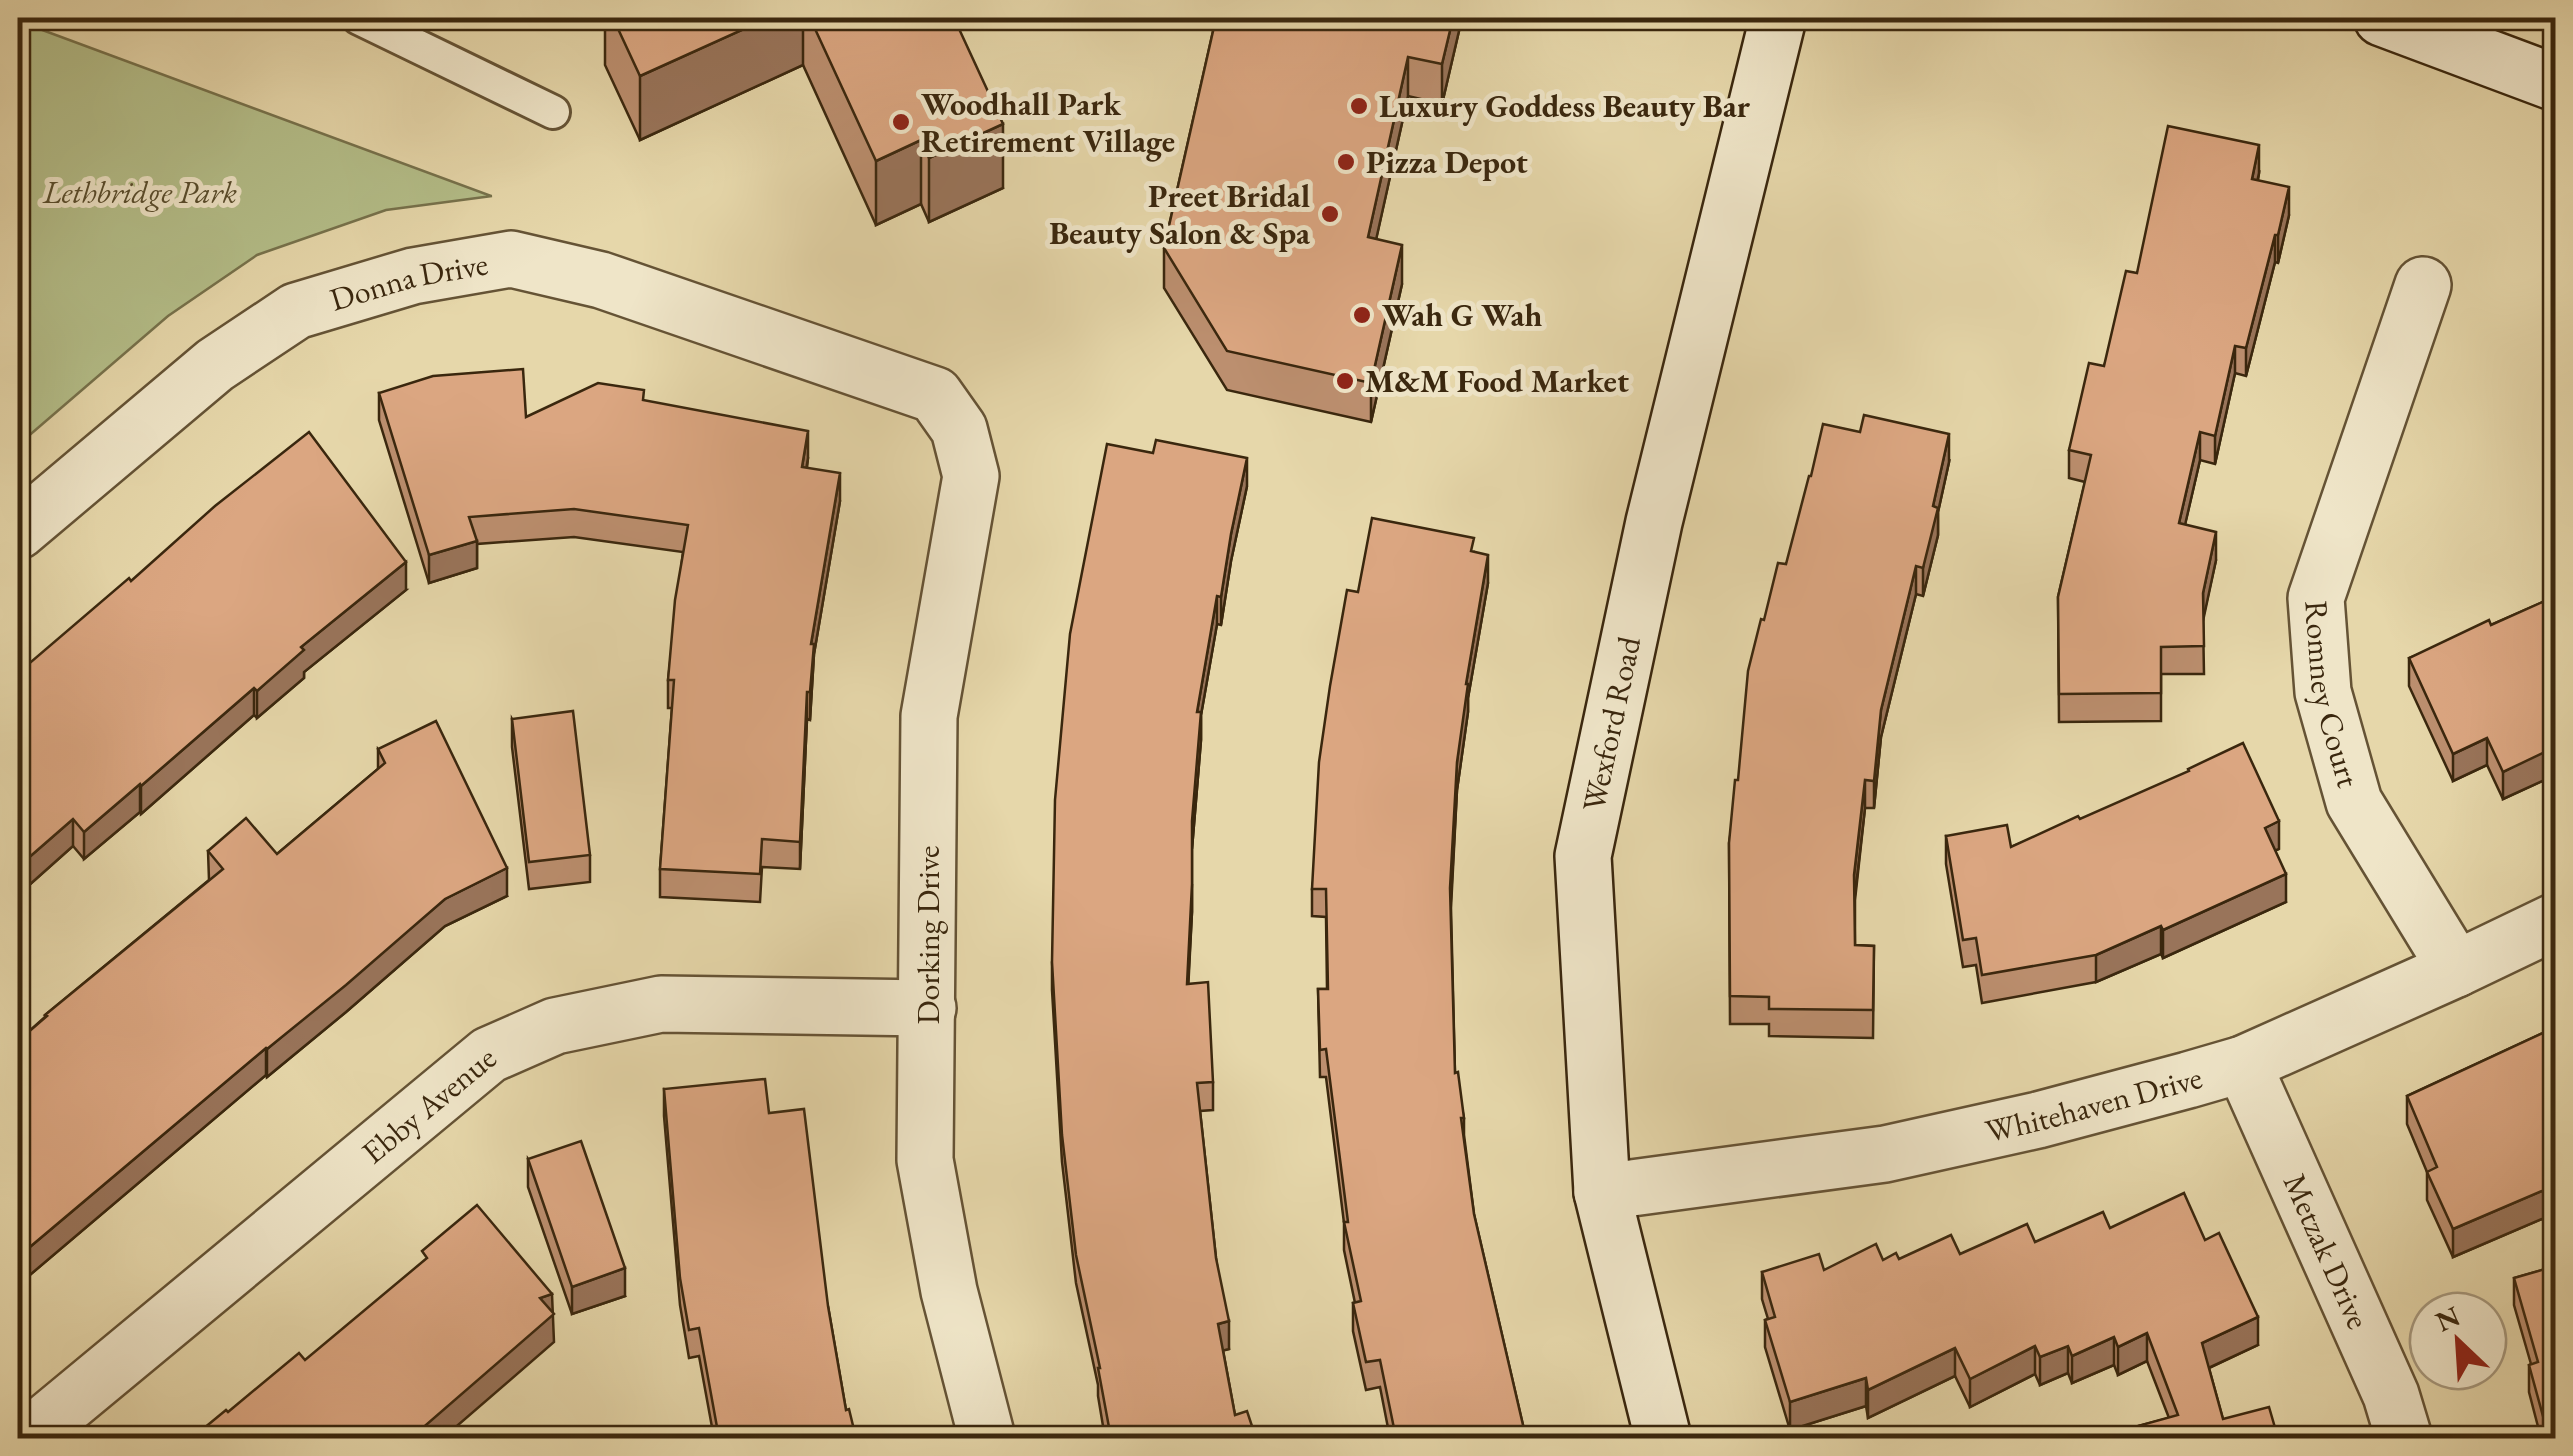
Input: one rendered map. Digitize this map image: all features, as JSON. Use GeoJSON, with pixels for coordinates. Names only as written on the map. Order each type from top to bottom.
{"type":"FeatureCollection","features":[{"type":"Feature","properties":{"kind":"street","name":"Wexford Road"},"geometry":{"type":"LineString","coordinates":[[1664,1438],[1602,1192],[1584,856],[1657,508],[1778,18]]}},
{"type":"Feature","properties":{"kind":"street"},"geometry":{"type":"LineString","coordinates":[[2382,18],[2556,83]]}},
{"type":"Feature","properties":{"kind":"street","name":"Donna Drive"},"geometry":{"type":"LineString","coordinates":[[18,531],[215,365],[296,311],[414,276],[512,259],[601,280],[935,395],[960,429]]}},
{"type":"Feature","properties":{"kind":"street","name":"Romney Court"},"geometry":{"type":"LineString","coordinates":[[2423,285],[2316,598],[2323,692],[2354,802],[2456,969]]}},
{"type":"Feature","properties":{"kind":"street","name":"Dorking Drive"},"geometry":{"type":"LineString","coordinates":[[960,429],[971,476],[929,716],[925,1160],[948,1291],[987,1438]]}},
{"type":"Feature","properties":{"kind":"street","name":"Whitehaven Drive"},"geometry":{"type":"LineString","coordinates":[[1602,1192],[1885,1154],[2038,1120],[2242,1064],[2556,921]]}},
{"type":"Feature","properties":{"kind":"street","name":"Ebby Avenue"},"geometry":{"type":"LineString","coordinates":[[27,1438],[488,1055],[555,1026],[661,1004],[928,1008]]}},
{"type":"Feature","properties":{"kind":"street","name":"Metzak Drive"},"geometry":{"type":"LineString","coordinates":[[2242,1064],[2391,1395],[2404,1438]]}},
{"type":"Feature","properties":{"kind":"lane"},"geometry":{"type":"LineString","coordinates":[[359,18],[553,112]]}},
{"type":"Feature","properties":{"kind":"green space","name":"Lethbridge Park"},"geometry":{"type":"Polygon","coordinates":[[[18,21],[492,196],[386,210],[257,255],[168,316],[18,445],[18,21]]]}},
{"type":"Feature","properties":{"kind":"building"},"geometry":{"type":"Polygon","coordinates":[[[613,18],[768,18],[640,76],[613,18]]]}},
{"type":"Feature","properties":{"kind":"building"},"geometry":{"type":"Polygon","coordinates":[[[810,18],[954,18],[1003,124],[929,158],[921,140],[876,161],[810,18]]]}},
{"type":"Feature","properties":{"kind":"building"},"geometry":{"type":"Polygon","coordinates":[[[1216,18],[1453,18],[1442,64],[1408,57],[1368,237],[1402,245],[1371,383],[1227,351],[1164,248],[1216,18]]]}},
{"type":"Feature","properties":{"kind":"building"},"geometry":{"type":"Polygon","coordinates":[[[2168,126],[2259,145],[2252,179],[2289,187],[2246,348],[2235,346],[2215,436],[2200,432],[2179,523],[2216,532],[2203,593],[2204,646],[2161,647],[2161,693],[2059,694],[2058,597],[2091,455],[2069,450],[2089,363],[2104,366],[2126,271],[2137,273],[2168,126]]]}},
{"type":"Feature","properties":{"kind":"building"},"geometry":{"type":"Polygon","coordinates":[[[523,369],[526,417],[598,383],[644,390],[643,400],[808,431],[802,467],[840,473],[811,644],[800,842],[762,839],[760,874],[660,869],[674,680],[668,680],[675,600],[688,525],[574,509],[469,517],[477,541],[429,555],[379,393],[433,376],[523,369]]]}},
{"type":"Feature","properties":{"kind":"building"},"geometry":{"type":"Polygon","coordinates":[[[1864,415],[1949,434],[1933,506],[1938,508],[1923,568],[1916,566],[1881,710],[1874,781],[1865,780],[1854,875],[1855,945],[1874,946],[1873,1010],[1769,1009],[1769,997],[1730,996],[1729,843],[1748,671],[1778,563],[1786,564],[1823,424],[1860,432],[1864,415]]]}},
{"type":"Feature","properties":{"kind":"building"},"geometry":{"type":"Polygon","coordinates":[[[309,432],[406,562],[301,647],[304,650],[257,691],[254,688],[84,832],[73,819],[18,867],[18,673],[309,432]]]}},
{"type":"Feature","properties":{"kind":"building"},"geometry":{"type":"Polygon","coordinates":[[[1156,440],[1247,458],[1197,712],[1201,712],[1192,821],[1187,984],[1208,982],[1213,1082],[1197,1083],[1216,1258],[1229,1321],[1218,1324],[1235,1415],[1247,1411],[1256,1438],[1111,1438],[1076,1255],[1062,1135],[1052,962],[1055,800],[1070,634],[1107,444],[1153,453],[1156,440]]]}},
{"type":"Feature","properties":{"kind":"building"},"geometry":{"type":"Polygon","coordinates":[[[1372,518],[1474,538],[1471,551],[1488,555],[1457,762],[1450,888],[1455,1073],[1458,1072],[1474,1214],[1526,1438],[1396,1438],[1380,1360],[1366,1362],[1353,1303],[1361,1301],[1344,1222],[1348,1222],[1326,1049],[1320,1050],[1318,989],[1328,989],[1326,889],[1312,889],[1319,762],[1330,686],[1347,590],[1358,592],[1372,518]]]}},
{"type":"Feature","properties":{"kind":"building"},"geometry":{"type":"Polygon","coordinates":[[[2556,596],[2556,745],[2503,772],[2487,738],[2453,754],[2409,658],[2489,620],[2491,625],[2556,596]]]}},
{"type":"Feature","properties":{"kind":"building"},"geometry":{"type":"Polygon","coordinates":[[[573,711],[590,855],[529,862],[512,719],[573,711]]]}},
{"type":"Feature","properties":{"kind":"building"},"geometry":{"type":"Polygon","coordinates":[[[436,721],[507,868],[445,899],[18,1257],[18,1041],[223,869],[208,851],[246,818],[277,854],[385,763],[378,749],[436,721]]]}},
{"type":"Feature","properties":{"kind":"building"},"geometry":{"type":"Polygon","coordinates":[[[2243,743],[2279,821],[2265,828],[2286,874],[2163,930],[2161,926],[2096,955],[1982,975],[1976,938],[1963,940],[1946,836],[2007,825],[2011,847],[2189,771],[2243,743]]]}},
{"type":"Feature","properties":{"kind":"building"},"geometry":{"type":"Polygon","coordinates":[[[2556,1027],[2556,1185],[2453,1229],[2427,1172],[2437,1167],[2407,1096],[2556,1027]]]}},
{"type":"Feature","properties":{"kind":"building"},"geometry":{"type":"Polygon","coordinates":[[[765,1079],[769,1113],[804,1109],[828,1306],[846,1410],[849,1409],[856,1438],[719,1438],[699,1328],[689,1330],[680,1278],[664,1089],[765,1079]]]}},
{"type":"Feature","properties":{"kind":"building"},"geometry":{"type":"Polygon","coordinates":[[[581,1141],[625,1268],[572,1287],[528,1159],[581,1141]]]}},
{"type":"Feature","properties":{"kind":"building"},"geometry":{"type":"Polygon","coordinates":[[[2184,1193],[2205,1240],[2219,1233],[2258,1317],[2202,1343],[2223,1419],[2269,1407],[2278,1438],[2130,1438],[2127,1429],[2178,1415],[2147,1333],[2118,1347],[2114,1337],[2072,1356],[2068,1346],[2040,1357],[2035,1346],[1970,1379],[1955,1348],[1868,1390],[1866,1378],[1790,1402],[1765,1320],[1775,1317],[1762,1272],[1819,1254],[1824,1270],[1876,1244],[1883,1260],[1896,1253],[1899,1259],[1951,1235],[1960,1254],[2027,1224],[2035,1242],[2103,1212],[2110,1228],[2184,1193]]]}},
{"type":"Feature","properties":{"kind":"building"},"geometry":{"type":"Polygon","coordinates":[[[477,1205],[552,1294],[540,1298],[554,1314],[411,1438],[192,1438],[299,1353],[305,1360],[427,1258],[422,1251],[477,1205]]]}},
{"type":"Feature","properties":{"kind":"building"},"geometry":{"type":"Polygon","coordinates":[[[2556,1266],[2556,1438],[2549,1438],[2529,1365],[2538,1362],[2514,1278],[2556,1266]]]}},
{"type":"Feature","properties":{"kind":"place","name":"Luxury Goddess Beauty Bar"},"geometry":{"type":"Point","coordinates":[1359,106]}},
{"type":"Feature","properties":{"kind":"place","name":"Woodhall Park Retirement Village"},"geometry":{"type":"Point","coordinates":[901,122]}},
{"type":"Feature","properties":{"kind":"place","name":"Pizza Depot"},"geometry":{"type":"Point","coordinates":[1346,162]}},
{"type":"Feature","properties":{"kind":"place","name":"Preet Bridal Beauty Salon & Spa"},"geometry":{"type":"Point","coordinates":[1330,214]}},
{"type":"Feature","properties":{"kind":"place","name":"Wah G Wah"},"geometry":{"type":"Point","coordinates":[1362,315]}},
{"type":"Feature","properties":{"kind":"place","name":"M&M Food Market"},"geometry":{"type":"Point","coordinates":[1345,381]}}]}
